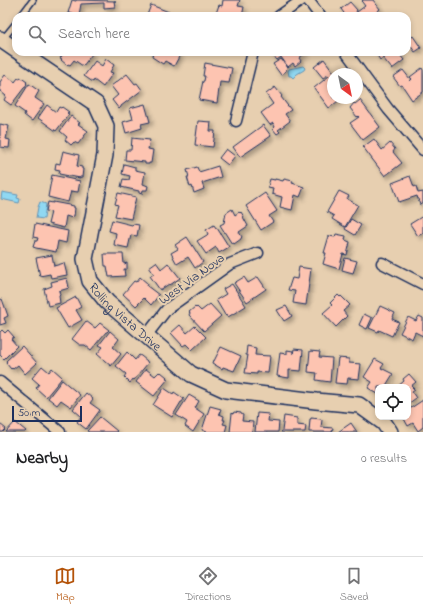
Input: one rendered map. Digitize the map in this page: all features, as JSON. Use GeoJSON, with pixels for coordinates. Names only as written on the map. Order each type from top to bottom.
{"type":"FeatureCollection","features":[{"type":"Feature","properties":{"kind":"street"},"geometry":{"type":"LineString","coordinates":[[285,12],[302,0]]}},
{"type":"Feature","properties":{"kind":"street"},"geometry":{"type":"LineString","coordinates":[[308,0],[317,12]]}},
{"type":"Feature","properties":{"kind":"street"},"geometry":{"type":"LineString","coordinates":[[1,40],[12,47]]}},
{"type":"Feature","properties":{"kind":"street","name":"Rolling Vista Drive"},"geometry":{"type":"LineString","coordinates":[[26,56],[96,104],[106,126],[105,155],[85,259],[90,280],[102,297],[191,374],[226,390],[359,405],[384,423],[390,432]]}},
{"type":"Feature","properties":{"kind":"street"},"geometry":{"type":"LineString","coordinates":[[236,121],[252,56]]}},
{"type":"Feature","properties":{"kind":"street"},"geometry":{"type":"LineString","coordinates":[[349,56],[388,109],[423,150]]}},
{"type":"Feature","properties":{"kind":"street","name":"West Via Nova"},"geometry":{"type":"LineString","coordinates":[[146,336],[167,309],[230,264],[258,253]]}},
{"type":"Feature","properties":{"kind":"street"},"geometry":{"type":"LineString","coordinates":[[382,263],[423,284]]}},
{"type":"Feature","properties":{"kind":"street"},"geometry":{"type":"LineString","coordinates":[[0,382],[60,432]]}},
{"type":"Feature","properties":{"kind":"lane"},"geometry":{"type":"LineString","coordinates":[[24,12],[33,0]]}},
{"type":"Feature","properties":{"kind":"lane"},"geometry":{"type":"LineString","coordinates":[[1,40],[12,28]]}},
{"type":"Feature","properties":{"kind":"water"},"geometry":{"type":"Polygon","coordinates":[[[303,66],[305,68],[304,70],[293,78],[289,76],[289,69],[303,66]]]}},
{"type":"Feature","properties":{"kind":"water"},"geometry":{"type":"Polygon","coordinates":[[[2,192],[18,195],[17,198],[20,199],[19,203],[1,199],[2,192]]]}},
{"type":"Feature","properties":{"kind":"water"},"geometry":{"type":"Polygon","coordinates":[[[40,202],[46,204],[44,219],[36,218],[40,202]]]}},
{"type":"Feature","properties":{"kind":"building"},"geometry":{"type":"Polygon","coordinates":[[[72,0],[116,1],[114,1],[115,7],[104,8],[104,3],[81,4],[80,12],[68,12],[72,0]]]}},
{"type":"Feature","properties":{"kind":"building"},"geometry":{"type":"Polygon","coordinates":[[[223,0],[240,0],[238,6],[244,7],[243,12],[216,12],[219,5],[222,6],[223,0]]]}},
{"type":"Feature","properties":{"kind":"building"},"geometry":{"type":"Polygon","coordinates":[[[362,0],[373,0],[380,9],[376,12],[357,12],[365,6],[362,2],[362,0]]]}},
{"type":"Feature","properties":{"kind":"building"},"geometry":{"type":"Polygon","coordinates":[[[350,2],[357,10],[356,12],[343,12],[341,9],[350,2]]]}},
{"type":"Feature","properties":{"kind":"building"},"geometry":{"type":"Polygon","coordinates":[[[151,5],[169,12],[148,12],[151,5]]]}},
{"type":"Feature","properties":{"kind":"building"},"geometry":{"type":"Polygon","coordinates":[[[413,36],[421,48],[415,52],[411,46],[411,38],[413,36]]]}},
{"type":"Feature","properties":{"kind":"building"},"geometry":{"type":"Polygon","coordinates":[[[62,56],[90,56],[83,66],[74,60],[70,65],[67,65],[60,58],[62,56]]]}},
{"type":"Feature","properties":{"kind":"building"},"geometry":{"type":"Polygon","coordinates":[[[179,56],[174,66],[165,61],[163,64],[152,57],[179,56]]]}},
{"type":"Feature","properties":{"kind":"building"},"geometry":{"type":"Polygon","coordinates":[[[274,56],[302,56],[299,58],[301,61],[295,66],[293,63],[288,67],[281,57],[277,60],[274,56]]]}},
{"type":"Feature","properties":{"kind":"building"},"geometry":{"type":"Polygon","coordinates":[[[378,56],[401,56],[404,60],[392,69],[383,58],[380,60],[378,56]]]}},
{"type":"Feature","properties":{"kind":"building"},"geometry":{"type":"Polygon","coordinates":[[[106,59],[114,65],[110,72],[113,73],[103,87],[94,80],[93,82],[84,76],[95,61],[102,66],[106,59]]]}},
{"type":"Feature","properties":{"kind":"building"},"geometry":{"type":"Polygon","coordinates":[[[281,59],[287,66],[286,71],[281,75],[273,64],[281,59]]]}},
{"type":"Feature","properties":{"kind":"building"},"geometry":{"type":"Polygon","coordinates":[[[324,59],[331,68],[327,68],[327,76],[323,78],[314,67],[324,59]]]}},
{"type":"Feature","properties":{"kind":"building"},"geometry":{"type":"Polygon","coordinates":[[[205,63],[232,68],[229,83],[220,82],[217,103],[199,100],[205,76],[203,76],[205,63]]]}},
{"type":"Feature","properties":{"kind":"building"},"geometry":{"type":"Polygon","coordinates":[[[422,68],[423,92],[412,100],[402,85],[400,86],[393,77],[403,70],[410,81],[412,79],[410,77],[422,68]]]}},
{"type":"Feature","properties":{"kind":"building"},"geometry":{"type":"Polygon","coordinates":[[[127,74],[142,90],[119,109],[112,100],[118,95],[111,86],[127,74]]]}},
{"type":"Feature","properties":{"kind":"building"},"geometry":{"type":"Polygon","coordinates":[[[5,75],[15,82],[18,78],[20,79],[20,77],[27,82],[11,105],[4,100],[6,96],[0,91],[0,82],[5,75]]]}},
{"type":"Feature","properties":{"kind":"building"},"geometry":{"type":"Polygon","coordinates":[[[327,78],[327,104],[334,104],[329,108],[314,88],[327,78]]]}},
{"type":"Feature","properties":{"kind":"building"},"geometry":{"type":"Polygon","coordinates":[[[29,84],[39,91],[35,98],[44,104],[32,121],[24,115],[25,113],[15,106],[29,84]]]}},
{"type":"Feature","properties":{"kind":"building"},"geometry":{"type":"Polygon","coordinates":[[[275,87],[291,110],[285,114],[290,121],[278,130],[280,132],[277,134],[273,129],[275,127],[273,123],[270,125],[261,113],[273,104],[266,94],[275,87]]]}},
{"type":"Feature","properties":{"kind":"building"},"geometry":{"type":"Polygon","coordinates":[[[145,104],[150,122],[141,124],[142,128],[126,133],[123,122],[133,119],[130,108],[145,104]]]}},
{"type":"Feature","properties":{"kind":"building"},"geometry":{"type":"Polygon","coordinates":[[[353,104],[363,104],[380,127],[363,140],[350,123],[359,117],[357,117],[350,108],[353,104]]]}},
{"type":"Feature","properties":{"kind":"building"},"geometry":{"type":"Polygon","coordinates":[[[47,105],[56,112],[59,107],[62,107],[69,112],[56,131],[38,118],[47,105]]]}},
{"type":"Feature","properties":{"kind":"building"},"geometry":{"type":"Polygon","coordinates":[[[71,116],[80,123],[78,124],[88,131],[78,144],[74,142],[71,145],[65,140],[67,137],[60,131],[71,116]]]}},
{"type":"Feature","properties":{"kind":"building"},"geometry":{"type":"Polygon","coordinates":[[[198,121],[211,122],[210,131],[215,131],[213,147],[195,145],[198,121]]]}},
{"type":"Feature","properties":{"kind":"building"},"geometry":{"type":"Polygon","coordinates":[[[0,124],[9,126],[6,139],[10,140],[9,148],[0,147],[0,124]]]}},
{"type":"Feature","properties":{"kind":"building"},"geometry":{"type":"Polygon","coordinates":[[[263,125],[271,136],[240,157],[233,147],[263,125]]]}},
{"type":"Feature","properties":{"kind":"building"},"geometry":{"type":"Polygon","coordinates":[[[132,138],[150,140],[148,149],[153,150],[151,163],[145,164],[145,162],[125,160],[126,150],[131,150],[132,138]]]}},
{"type":"Feature","properties":{"kind":"building"},"geometry":{"type":"Polygon","coordinates":[[[374,139],[382,150],[390,143],[395,149],[393,152],[402,163],[385,176],[363,147],[374,139]]]}},
{"type":"Feature","properties":{"kind":"building"},"geometry":{"type":"Polygon","coordinates":[[[226,149],[235,156],[228,165],[219,158],[226,149]]]}},
{"type":"Feature","properties":{"kind":"building"},"geometry":{"type":"Polygon","coordinates":[[[63,151],[79,155],[77,166],[82,167],[83,169],[82,177],[80,178],[59,174],[60,170],[55,169],[56,163],[60,164],[63,151]]]}},
{"type":"Feature","properties":{"kind":"building"},"geometry":{"type":"Polygon","coordinates":[[[124,164],[135,167],[135,170],[145,172],[143,184],[148,186],[147,190],[143,190],[142,194],[139,193],[139,191],[121,187],[123,179],[129,180],[130,176],[122,174],[124,164]]]}},
{"type":"Feature","properties":{"kind":"building"},"geometry":{"type":"Polygon","coordinates":[[[218,166],[221,177],[202,183],[204,189],[194,193],[192,186],[190,187],[187,177],[189,177],[187,170],[197,167],[199,172],[218,166]]]}},
{"type":"Feature","properties":{"kind":"building"},"geometry":{"type":"Polygon","coordinates":[[[52,175],[80,181],[78,192],[71,191],[68,202],[48,197],[52,175]]]}},
{"type":"Feature","properties":{"kind":"building"},"geometry":{"type":"Polygon","coordinates":[[[410,176],[418,193],[423,192],[423,203],[420,205],[417,196],[399,202],[392,183],[410,176]]]}},
{"type":"Feature","properties":{"kind":"building"},"geometry":{"type":"Polygon","coordinates":[[[270,179],[283,181],[284,179],[293,181],[292,183],[304,187],[300,197],[295,195],[292,210],[280,207],[282,197],[272,194],[273,188],[268,187],[270,179]]]}},
{"type":"Feature","properties":{"kind":"building"},"geometry":{"type":"Polygon","coordinates":[[[339,191],[349,196],[347,199],[358,205],[345,227],[332,219],[334,216],[327,212],[339,191]]]}},
{"type":"Feature","properties":{"kind":"building"},"geometry":{"type":"Polygon","coordinates":[[[118,193],[136,197],[131,219],[115,216],[118,205],[115,204],[118,193]]]}},
{"type":"Feature","properties":{"kind":"building"},"geometry":{"type":"Polygon","coordinates":[[[265,193],[277,211],[269,216],[273,222],[261,230],[246,206],[265,193]]]}},
{"type":"Feature","properties":{"kind":"building"},"geometry":{"type":"Polygon","coordinates":[[[48,202],[74,206],[74,216],[72,218],[66,216],[64,228],[48,224],[51,212],[46,211],[48,202]]]}},
{"type":"Feature","properties":{"kind":"building"},"geometry":{"type":"Polygon","coordinates":[[[232,209],[235,215],[241,212],[248,226],[239,232],[242,237],[234,244],[232,244],[220,225],[224,223],[226,213],[232,209]]]}},
{"type":"Feature","properties":{"kind":"building"},"geometry":{"type":"Polygon","coordinates":[[[423,216],[423,233],[418,236],[410,224],[423,216]]]}},
{"type":"Feature","properties":{"kind":"building"},"geometry":{"type":"Polygon","coordinates":[[[351,219],[361,225],[355,235],[345,229],[351,219]]]}},
{"type":"Feature","properties":{"kind":"building"},"geometry":{"type":"Polygon","coordinates":[[[112,220],[132,225],[139,225],[137,236],[131,235],[128,248],[114,245],[116,233],[109,231],[112,220]]]}},
{"type":"Feature","properties":{"kind":"building"},"geometry":{"type":"Polygon","coordinates":[[[35,224],[68,231],[66,243],[58,241],[56,252],[33,247],[38,238],[33,237],[35,224]]]}},
{"type":"Feature","properties":{"kind":"building"},"geometry":{"type":"Polygon","coordinates":[[[214,225],[229,247],[219,253],[216,247],[206,254],[197,241],[207,235],[206,230],[214,225]]]}},
{"type":"Feature","properties":{"kind":"building"},"geometry":{"type":"Polygon","coordinates":[[[336,234],[346,236],[345,240],[350,242],[347,255],[343,254],[339,269],[323,264],[326,253],[324,253],[329,236],[335,237],[336,234]]]}},
{"type":"Feature","properties":{"kind":"building"},"geometry":{"type":"Polygon","coordinates":[[[187,237],[203,262],[195,268],[188,257],[177,264],[171,253],[178,249],[175,245],[187,237]]]}},
{"type":"Feature","properties":{"kind":"building"},"geometry":{"type":"Polygon","coordinates":[[[104,254],[123,254],[124,264],[127,263],[127,269],[124,269],[125,276],[109,277],[107,266],[105,266],[104,254]]]}},
{"type":"Feature","properties":{"kind":"building"},"geometry":{"type":"Polygon","coordinates":[[[52,255],[54,266],[64,263],[67,275],[51,278],[50,274],[40,276],[36,258],[52,255]]]}},
{"type":"Feature","properties":{"kind":"building"},"geometry":{"type":"Polygon","coordinates":[[[345,258],[357,261],[353,273],[342,270],[345,258]]]}},
{"type":"Feature","properties":{"kind":"building"},"geometry":{"type":"Polygon","coordinates":[[[156,262],[161,269],[168,263],[180,278],[160,290],[150,276],[154,274],[149,267],[156,262]]]}},
{"type":"Feature","properties":{"kind":"building"},"geometry":{"type":"Polygon","coordinates":[[[299,267],[311,269],[306,305],[293,303],[295,291],[288,290],[292,278],[297,279],[299,267]]]}},
{"type":"Feature","properties":{"kind":"building"},"geometry":{"type":"Polygon","coordinates":[[[140,277],[148,284],[147,286],[159,295],[151,305],[144,298],[136,306],[123,294],[134,281],[136,282],[140,277]]]}},
{"type":"Feature","properties":{"kind":"building"},"geometry":{"type":"Polygon","coordinates":[[[244,277],[248,283],[258,277],[266,289],[247,302],[234,283],[244,277]]]}},
{"type":"Feature","properties":{"kind":"building"},"geometry":{"type":"Polygon","coordinates":[[[67,278],[69,288],[59,291],[60,303],[48,306],[44,289],[52,286],[51,282],[67,278]]]}},
{"type":"Feature","properties":{"kind":"building"},"geometry":{"type":"Polygon","coordinates":[[[232,284],[246,306],[228,317],[226,314],[225,315],[216,300],[226,294],[223,289],[232,284]]]}},
{"type":"Feature","properties":{"kind":"building"},"geometry":{"type":"Polygon","coordinates":[[[338,295],[350,305],[343,311],[347,316],[336,327],[323,313],[332,305],[330,303],[338,295]]]}},
{"type":"Feature","properties":{"kind":"building"},"geometry":{"type":"Polygon","coordinates":[[[76,297],[81,307],[76,310],[82,320],[68,328],[56,308],[76,297]]]}},
{"type":"Feature","properties":{"kind":"building"},"geometry":{"type":"Polygon","coordinates":[[[2,299],[8,316],[4,318],[6,323],[0,325],[0,300],[2,299]]]}},
{"type":"Feature","properties":{"kind":"building"},"geometry":{"type":"Polygon","coordinates":[[[210,304],[221,316],[204,331],[189,315],[189,312],[195,307],[201,311],[210,304]]]}},
{"type":"Feature","properties":{"kind":"building"},"geometry":{"type":"Polygon","coordinates":[[[286,306],[292,316],[284,321],[277,310],[286,306]]]}},
{"type":"Feature","properties":{"kind":"building"},"geometry":{"type":"Polygon","coordinates":[[[380,306],[395,313],[392,319],[399,322],[392,336],[379,330],[378,332],[369,328],[380,306]]]}},
{"type":"Feature","properties":{"kind":"building"},"geometry":{"type":"Polygon","coordinates":[[[364,314],[372,318],[367,329],[359,325],[364,314]]]}},
{"type":"Feature","properties":{"kind":"building"},"geometry":{"type":"Polygon","coordinates":[[[419,316],[423,318],[423,336],[415,332],[412,339],[400,333],[408,317],[416,321],[419,316]]]}},
{"type":"Feature","properties":{"kind":"building"},"geometry":{"type":"Polygon","coordinates":[[[86,321],[95,328],[100,323],[109,330],[91,350],[85,345],[80,345],[72,339],[86,321]]]}},
{"type":"Feature","properties":{"kind":"building"},"geometry":{"type":"Polygon","coordinates":[[[180,325],[187,333],[195,326],[206,337],[192,350],[186,344],[183,346],[171,333],[180,325]]]}},
{"type":"Feature","properties":{"kind":"building"},"geometry":{"type":"Polygon","coordinates":[[[2,330],[5,333],[8,330],[14,337],[11,339],[17,346],[4,359],[0,355],[0,332],[2,330]]]}},
{"type":"Feature","properties":{"kind":"building"},"geometry":{"type":"Polygon","coordinates":[[[110,331],[119,339],[113,347],[121,354],[111,366],[97,354],[103,347],[99,345],[110,331]]]}},
{"type":"Feature","properties":{"kind":"building"},"geometry":{"type":"Polygon","coordinates":[[[22,346],[37,363],[25,374],[18,365],[11,369],[6,363],[6,361],[22,346]]]}},
{"type":"Feature","properties":{"kind":"building"},"geometry":{"type":"Polygon","coordinates":[[[247,346],[256,348],[255,355],[270,356],[268,373],[245,373],[248,355],[246,355],[247,346]]]}},
{"type":"Feature","properties":{"kind":"building"},"geometry":{"type":"Polygon","coordinates":[[[221,347],[241,356],[234,371],[223,367],[222,369],[212,363],[221,347]]]}},
{"type":"Feature","properties":{"kind":"building"},"geometry":{"type":"Polygon","coordinates":[[[294,349],[303,350],[301,371],[289,370],[289,378],[277,376],[280,353],[287,354],[287,350],[293,351],[293,354],[294,349]]]}},
{"type":"Feature","properties":{"kind":"building"},"geometry":{"type":"Polygon","coordinates":[[[310,351],[320,352],[319,357],[332,358],[330,382],[316,380],[317,373],[308,372],[310,351]]]}},
{"type":"Feature","properties":{"kind":"building"},"geometry":{"type":"Polygon","coordinates":[[[127,352],[135,360],[139,355],[148,363],[130,383],[124,377],[126,374],[116,366],[127,352]]]}},
{"type":"Feature","properties":{"kind":"building"},"geometry":{"type":"Polygon","coordinates":[[[338,358],[349,359],[349,363],[361,364],[359,379],[348,378],[347,384],[335,383],[338,358]]]}},
{"type":"Feature","properties":{"kind":"building"},"geometry":{"type":"Polygon","coordinates":[[[375,359],[384,364],[381,368],[393,374],[387,384],[375,384],[375,392],[368,388],[372,382],[364,377],[375,359]]]}},
{"type":"Feature","properties":{"kind":"building"},"geometry":{"type":"Polygon","coordinates":[[[42,366],[49,372],[52,368],[62,377],[46,397],[36,388],[39,384],[32,378],[42,366]]]}},
{"type":"Feature","properties":{"kind":"building"},"geometry":{"type":"Polygon","coordinates":[[[146,369],[155,376],[161,372],[168,379],[154,396],[136,382],[146,369]]]}},
{"type":"Feature","properties":{"kind":"building"},"geometry":{"type":"Polygon","coordinates":[[[409,374],[416,382],[411,386],[411,384],[400,384],[404,381],[403,379],[409,374]]]}},
{"type":"Feature","properties":{"kind":"building"},"geometry":{"type":"Polygon","coordinates":[[[62,380],[80,395],[71,407],[61,400],[57,405],[48,398],[62,380]]]}},
{"type":"Feature","properties":{"kind":"building"},"geometry":{"type":"Polygon","coordinates":[[[411,386],[415,390],[412,392],[416,398],[411,402],[411,386]]]}},
{"type":"Feature","properties":{"kind":"building"},"geometry":{"type":"Polygon","coordinates":[[[164,388],[173,394],[174,392],[184,399],[172,417],[153,405],[164,388]]]}},
{"type":"Feature","properties":{"kind":"building"},"geometry":{"type":"Polygon","coordinates":[[[86,393],[93,399],[90,403],[100,410],[86,429],[77,422],[81,416],[73,409],[86,393]]]}},
{"type":"Feature","properties":{"kind":"building"},"geometry":{"type":"Polygon","coordinates":[[[189,395],[199,401],[195,408],[204,414],[193,432],[185,426],[187,422],[176,415],[189,395]]]}},
{"type":"Feature","properties":{"kind":"building"},"geometry":{"type":"Polygon","coordinates":[[[423,400],[423,427],[418,431],[413,423],[408,426],[405,420],[411,420],[411,408],[423,400]]]}},
{"type":"Feature","properties":{"kind":"building"},"geometry":{"type":"Polygon","coordinates":[[[210,406],[221,409],[219,414],[224,416],[223,420],[225,420],[223,424],[227,425],[225,432],[207,432],[202,430],[210,406]]]}},
{"type":"Feature","properties":{"kind":"building"},"geometry":{"type":"Polygon","coordinates":[[[234,412],[241,413],[243,415],[242,421],[253,422],[252,432],[230,432],[232,413],[233,414],[234,412]]]}},
{"type":"Feature","properties":{"kind":"building"},"geometry":{"type":"Polygon","coordinates":[[[257,413],[269,414],[268,421],[279,422],[278,432],[255,432],[257,413]]]}},
{"type":"Feature","properties":{"kind":"building"},"geometry":{"type":"Polygon","coordinates":[[[284,416],[297,418],[297,425],[306,426],[305,432],[281,432],[284,416]]]}},
{"type":"Feature","properties":{"kind":"building"},"geometry":{"type":"Polygon","coordinates":[[[100,417],[117,431],[87,431],[100,417]]]}},
{"type":"Feature","properties":{"kind":"building"},"geometry":{"type":"Polygon","coordinates":[[[311,418],[321,419],[321,427],[333,428],[332,432],[309,432],[311,418]]]}},
{"type":"Feature","properties":{"kind":"building"},"geometry":{"type":"Polygon","coordinates":[[[15,422],[26,431],[6,432],[15,422]]]}},
{"type":"Feature","properties":{"kind":"building"},"geometry":{"type":"Polygon","coordinates":[[[351,423],[357,432],[338,432],[351,423]]]}},
{"type":"Feature","properties":{"kind":"building"},"geometry":{"type":"Polygon","coordinates":[[[0,424],[6,429],[3,432],[0,432],[0,424]]]}}]}
